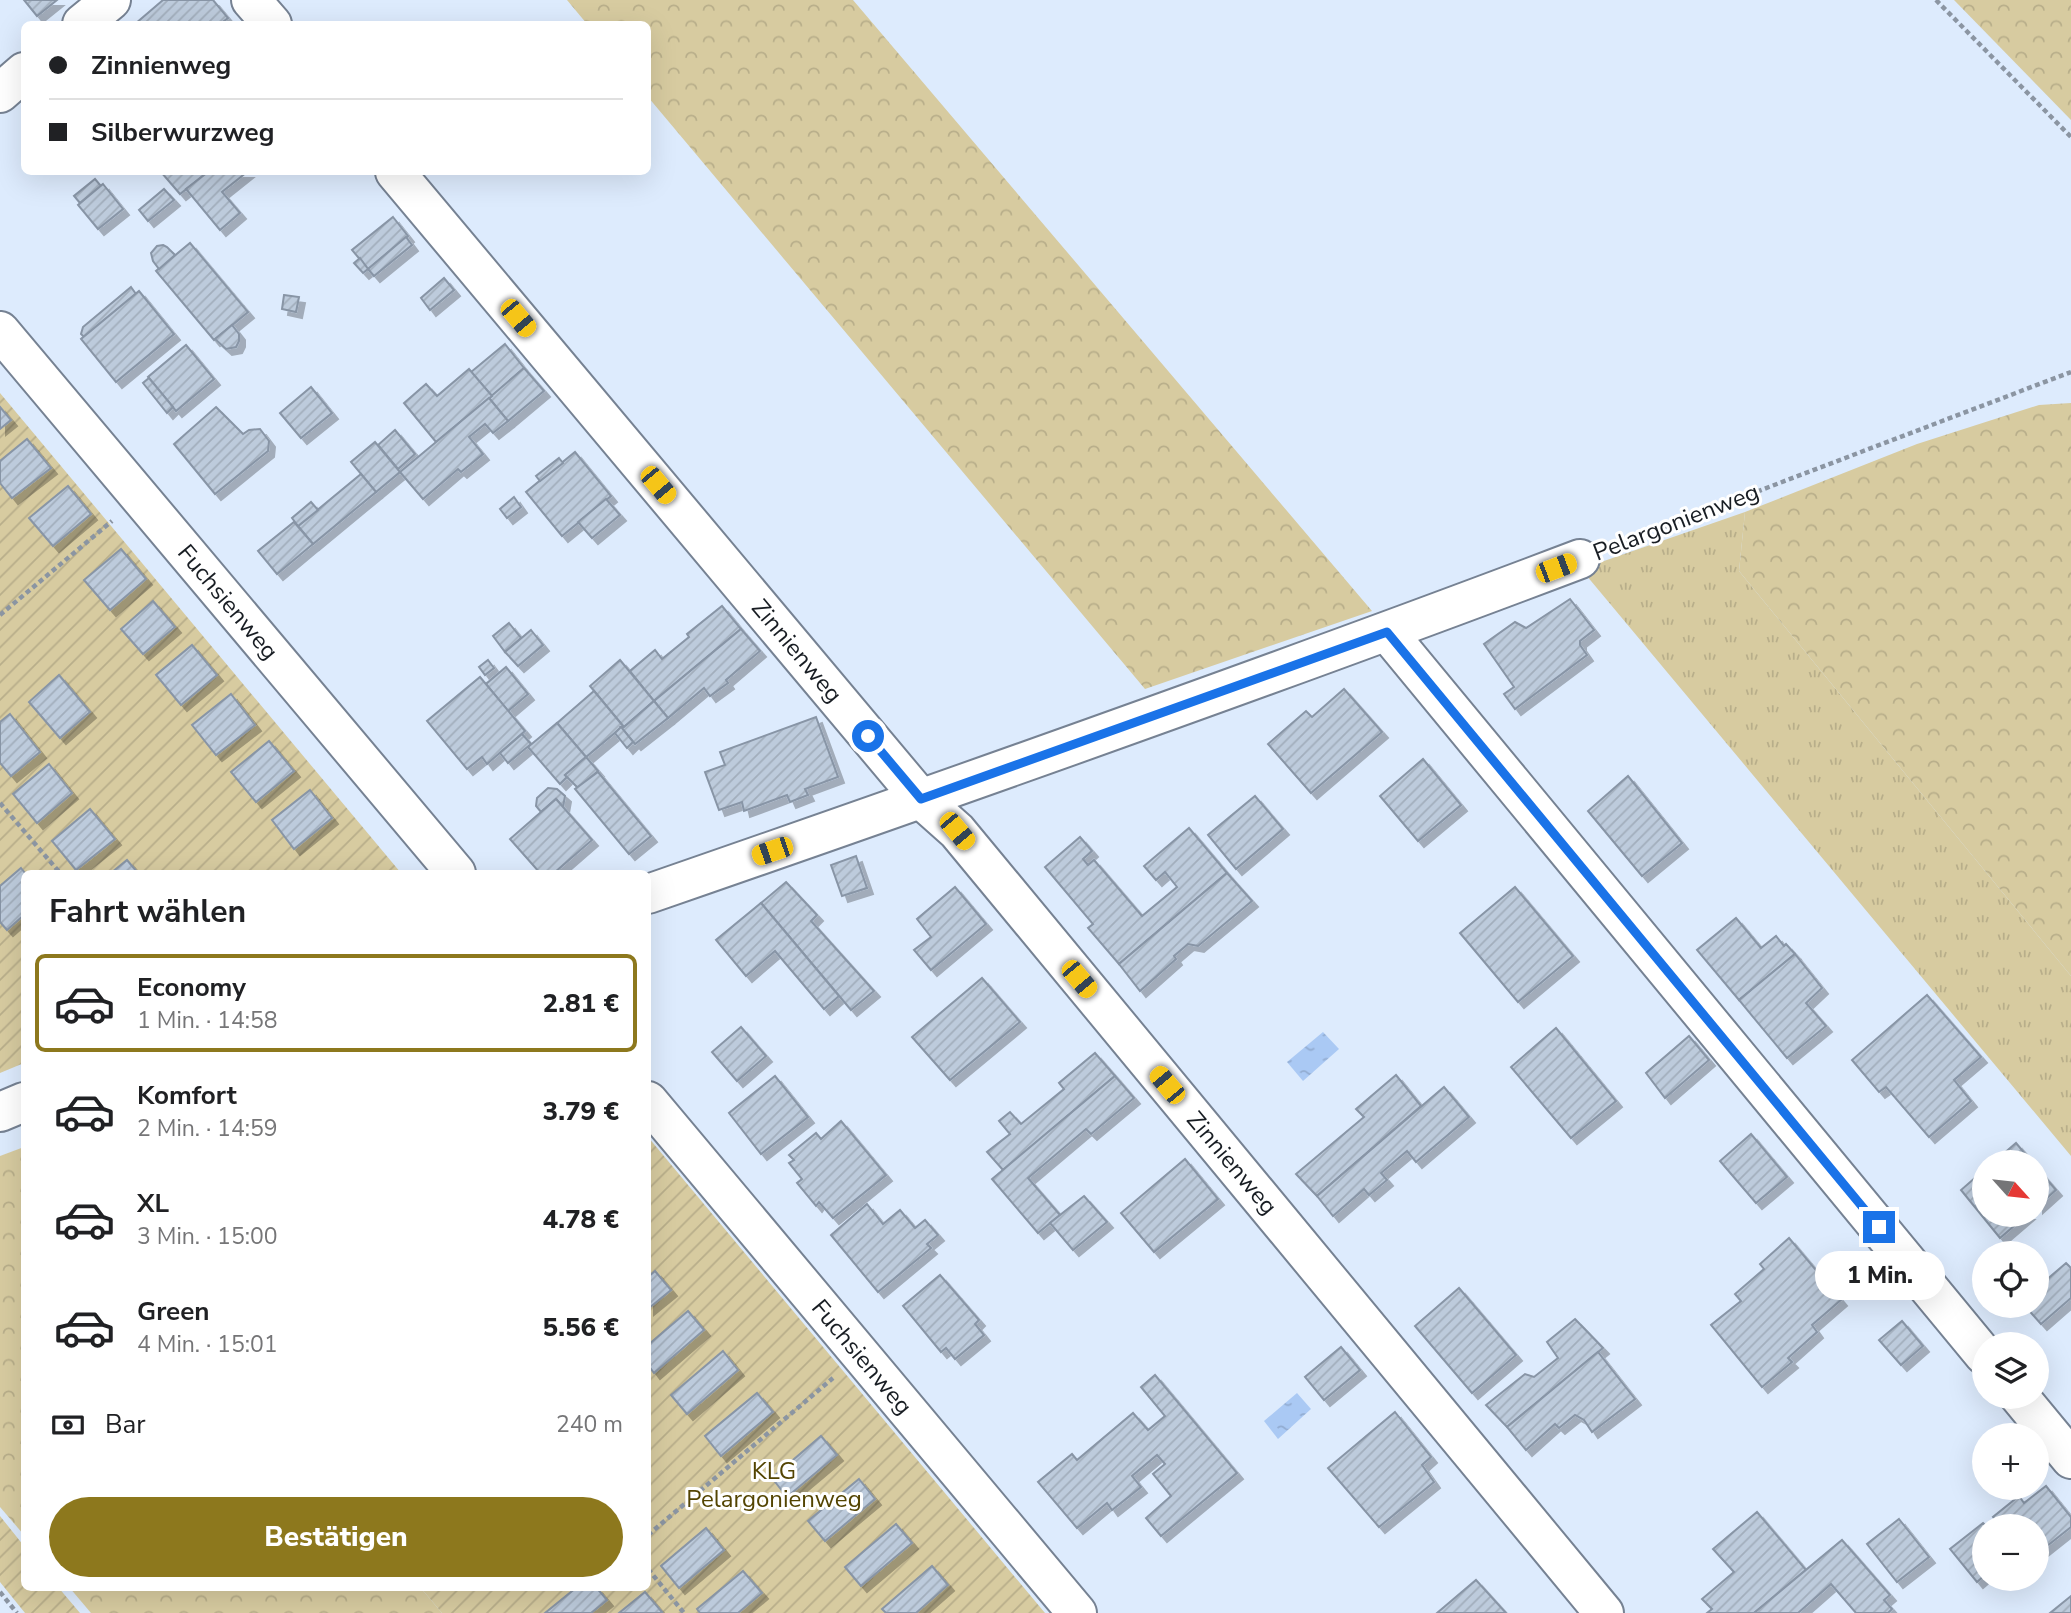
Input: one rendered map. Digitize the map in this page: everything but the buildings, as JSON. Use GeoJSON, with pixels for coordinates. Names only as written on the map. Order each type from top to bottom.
{"type":"FeatureCollection","features":[{"type":"Feature","properties":{"kind":"street"},"geometry":{"type":"LineString","coordinates":[[86,21],[111,0]]}},
{"type":"Feature","properties":{"kind":"street"},"geometry":{"type":"LineString","coordinates":[[251,0],[269,21]]}},
{"type":"Feature","properties":{"kind":"street"},"geometry":{"type":"LineString","coordinates":[[0,93],[21,75]]}},
{"type":"Feature","properties":{"kind":"street","name":"Zinnienweg"},"geometry":{"type":"LineString","coordinates":[[398,175],[921,799],[957,831],[1604,1613]]}},
{"type":"Feature","properties":{"kind":"street","name":"Fuchsienweg"},"geometry":{"type":"LineString","coordinates":[[0,331],[453,870]]}},
{"type":"Feature","properties":{"kind":"street","name":"Pelargonienweg"},"geometry":{"type":"LineString","coordinates":[[651,893],[1387,632],[1580,559]]}},
{"type":"Feature","properties":{"kind":"street"},"geometry":{"type":"LineString","coordinates":[[1387,632],[1972,1340]]}},
{"type":"Feature","properties":{"kind":"street"},"geometry":{"type":"LineString","coordinates":[[0,1112],[21,1103]]}},
{"type":"Feature","properties":{"kind":"street","name":"Fuchsienweg"},"geometry":{"type":"LineString","coordinates":[[651,1105],[1077,1613]]}},
{"type":"Feature","properties":{"kind":"street"},"geometry":{"type":"LineString","coordinates":[[2030,1409],[2071,1459]]}},
{"type":"Feature","properties":{"kind":"path"},"geometry":{"type":"LineString","coordinates":[[1936,0],[2071,137]]}},
{"type":"Feature","properties":{"kind":"path","name":"Pelargonienweg"},"geometry":{"type":"LineString","coordinates":[[1580,559],[2071,372]]}},
{"type":"Feature","properties":{"kind":"path"},"geometry":{"type":"LineString","coordinates":[[0,615],[140,498]]}},
{"type":"Feature","properties":{"kind":"path"},"geometry":{"type":"LineString","coordinates":[[0,803],[57,870]]}},
{"type":"Feature","properties":{"kind":"path"},"geometry":{"type":"LineString","coordinates":[[651,1532],[860,1355]]}},
{"type":"Feature","properties":{"kind":"path"},"geometry":{"type":"LineString","coordinates":[[651,1573],[684,1613]]}},
{"type":"Feature","properties":{"kind":"path"},"geometry":{"type":"LineString","coordinates":[[0,1592],[17,1613]]}},
{"type":"Feature","properties":{"kind":"green space"},"geometry":{"type":"Polygon","coordinates":[[[567,0],[853,0],[1372,611],[1145,689],[651,101],[651,21],[584,21],[567,0]]]}},
{"type":"Feature","properties":{"kind":"green space"},"geometry":{"type":"Polygon","coordinates":[[[1954,0],[2071,0],[2071,120],[1954,0]]]}},
{"type":"Feature","properties":{"kind":"green space"},"geometry":{"type":"Polygon","coordinates":[[[0,393],[398,870],[21,870],[21,1064],[0,1073],[0,393]]]}},
{"type":"Feature","properties":{"kind":"green space"},"geometry":{"type":"Polygon","coordinates":[[[2071,403],[2071,976],[1739,571],[1745,512],[1917,444],[2039,405],[2071,403]]]}},
{"type":"Feature","properties":{"kind":"green space"},"geometry":{"type":"Polygon","coordinates":[[[1745,512],[1739,571],[2071,976],[2071,1156],[1581,569],[1745,512]]]}},
{"type":"Feature","properties":{"kind":"green space","name":"KLG Pelargonienweg"},"geometry":{"type":"Polygon","coordinates":[[[651,1141],[1045,1613],[442,1613],[423,1591],[651,1591],[651,1141]]]}},
{"type":"Feature","properties":{"kind":"green space"},"geometry":{"type":"Polygon","coordinates":[[[21,1148],[21,1532],[0,1507],[0,1156],[21,1148]]]}},
{"type":"Feature","properties":{"kind":"green space"},"geometry":{"type":"Polygon","coordinates":[[[0,1516],[21,1542],[21,1591],[61,1591],[80,1613],[25,1613],[0,1582],[0,1516]]]}},
{"type":"Feature","properties":{"kind":"green space"},"geometry":{"type":"Polygon","coordinates":[[[72,1591],[423,1591],[442,1613],[91,1613],[72,1591]]]}},
{"type":"Feature","properties":{"kind":"water"},"geometry":{"type":"Polygon","coordinates":[[[1323,1032],[1339,1049],[1303,1081],[1287,1062],[1323,1032]]]}},
{"type":"Feature","properties":{"kind":"water"},"geometry":{"type":"Polygon","coordinates":[[[1297,1393],[1311,1409],[1278,1439],[1264,1421],[1297,1393]]]}},
{"type":"Feature","properties":{"kind":"route"},"geometry":{"type":"LineString","coordinates":[[868,736],[921,799],[1387,632],[1879,1227]]}}]}
